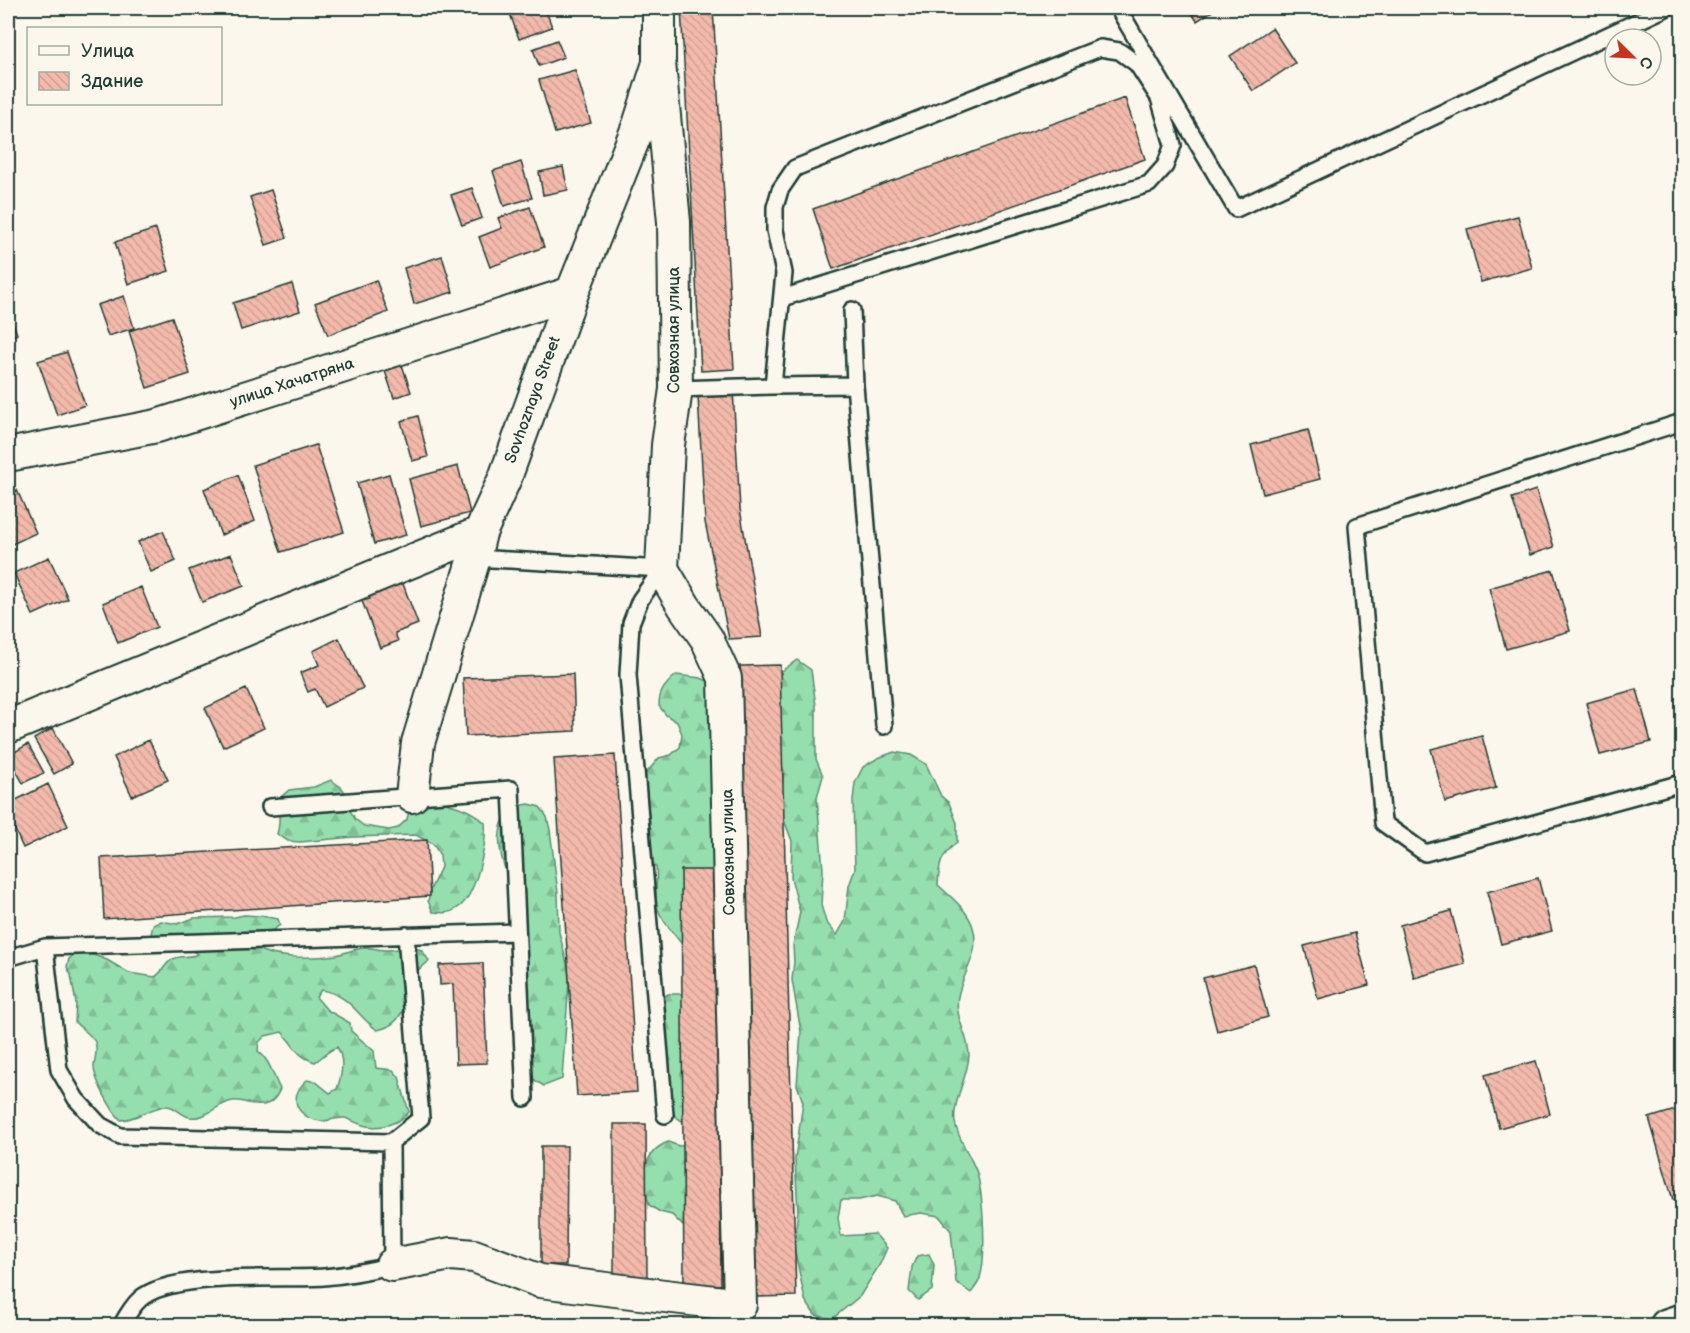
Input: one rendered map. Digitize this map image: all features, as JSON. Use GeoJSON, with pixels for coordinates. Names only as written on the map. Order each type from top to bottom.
{"type":"FeatureCollection","features":[{"type":"Feature","properties":{"kind":"main road"},"geometry":{"type":"LineString","coordinates":[[1666,1326],[1683,1321]]}},
{"type":"Feature","properties":{"kind":"street","name":"Sovhoznaya Street"},"geometry":{"type":"LineString","coordinates":[[412,796],[418,743],[477,545],[572,293],[639,125],[659,63],[659,8]]}},
{"type":"Feature","properties":{"kind":"street","name":"Совхозная улица"},"geometry":{"type":"LineString","coordinates":[[392,1265],[451,1254],[474,1256],[540,1281],[740,1305],[725,678],[707,639],[662,569],[668,445],[676,388],[674,222],[659,63]]}},
{"type":"Feature","properties":{"kind":"street","name":"улица Хачатряна"},"geometry":{"type":"LineString","coordinates":[[8,455],[157,426],[572,293]]}},
{"type":"Feature","properties":{"kind":"street"},"geometry":{"type":"LineString","coordinates":[[8,727],[477,545]]}},
{"type":"Feature","properties":{"kind":"lane"},"geometry":{"type":"LineString","coordinates":[[1118,8],[1236,209],[1666,8]]}},
{"type":"Feature","properties":{"kind":"lane"},"geometry":{"type":"LineString","coordinates":[[773,386],[784,273],[775,230],[775,207],[780,190],[795,168],[1100,48],[1119,51],[1137,64],[1159,98],[1173,145],[1165,166],[1149,184],[782,298]]}},
{"type":"Feature","properties":{"kind":"lane"},"geometry":{"type":"LineString","coordinates":[[852,310],[855,385],[884,726]]}},
{"type":"Feature","properties":{"kind":"lane"},"geometry":{"type":"LineString","coordinates":[[676,388],[855,385]]}},
{"type":"Feature","properties":{"kind":"lane"},"geometry":{"type":"LineString","coordinates":[[1683,422],[1357,526],[1383,823],[1425,853],[1683,783]]}},
{"type":"Feature","properties":{"kind":"lane"},"geometry":{"type":"LineString","coordinates":[[477,545],[662,569],[640,600],[632,623],[628,675],[664,1114]]}},
{"type":"Feature","properties":{"kind":"lane"},"geometry":{"type":"LineString","coordinates":[[270,807],[511,789],[525,1098]]}},
{"type":"Feature","properties":{"kind":"lane"},"geometry":{"type":"LineString","coordinates":[[8,958],[45,947],[517,932]]}},
{"type":"Feature","properties":{"kind":"lane"},"geometry":{"type":"LineString","coordinates":[[45,947],[59,1070],[76,1099],[100,1125],[120,1136],[391,1142],[421,1118],[406,935]]}},
{"type":"Feature","properties":{"kind":"lane"},"geometry":{"type":"LineString","coordinates":[[121,1326],[140,1299],[159,1289],[190,1282],[362,1274],[392,1265],[391,1142]]}},
{"type":"Feature","properties":{"kind":"green space"},"geometry":{"type":"Polygon","coordinates":[[[797,660],[811,670],[816,706],[816,759],[823,776],[817,797],[823,870],[821,905],[826,922],[837,935],[845,921],[849,886],[855,869],[853,800],[855,783],[863,767],[894,752],[911,755],[926,764],[941,796],[949,803],[957,823],[957,842],[947,851],[942,860],[938,885],[967,915],[975,937],[973,955],[960,988],[957,1005],[969,1055],[956,1106],[955,1122],[977,1173],[979,1183],[984,1241],[979,1280],[971,1293],[956,1282],[951,1231],[939,1216],[921,1213],[903,1216],[895,1201],[877,1196],[859,1200],[841,1200],[838,1218],[841,1236],[875,1234],[887,1248],[860,1296],[832,1319],[815,1315],[805,1300],[794,1247],[798,1211],[795,1159],[803,1102],[797,1085],[801,1032],[792,980],[793,945],[800,912],[791,878],[792,841],[779,807],[784,773],[779,755],[775,686],[783,670],[797,660]]]}},
{"type":"Feature","properties":{"kind":"green space"},"geometry":{"type":"Polygon","coordinates":[[[676,675],[701,678],[712,683],[737,785],[691,956],[659,911],[656,900],[656,867],[644,862],[648,801],[643,777],[659,758],[671,755],[680,747],[682,734],[677,722],[666,715],[659,706],[663,689],[676,675]]]}},
{"type":"Feature","properties":{"kind":"green space"},"geometry":{"type":"Polygon","coordinates":[[[331,780],[349,797],[350,810],[355,819],[364,826],[389,830],[398,828],[407,819],[410,808],[420,799],[463,808],[479,817],[485,823],[482,857],[474,883],[463,903],[451,912],[433,912],[428,901],[431,888],[441,867],[440,855],[433,844],[416,835],[300,842],[288,841],[277,834],[280,798],[289,790],[314,787],[331,780]]]}},
{"type":"Feature","properties":{"kind":"green space"},"geometry":{"type":"Polygon","coordinates":[[[529,804],[540,807],[547,817],[550,830],[558,893],[559,932],[569,981],[562,1079],[544,1086],[527,1074],[517,1057],[515,1038],[518,914],[503,864],[500,843],[501,827],[506,817],[518,807],[529,804]]]}},
{"type":"Feature","properties":{"kind":"green space"},"geometry":{"type":"Polygon","coordinates":[[[244,915],[278,919],[280,925],[273,930],[255,933],[249,941],[255,947],[276,955],[327,956],[366,948],[422,950],[429,961],[409,978],[402,1011],[393,1023],[386,1027],[377,1030],[346,1001],[331,992],[321,990],[316,997],[327,1010],[350,1023],[351,1031],[374,1051],[376,1068],[393,1070],[399,1077],[409,1112],[405,1116],[390,1124],[372,1127],[345,1118],[322,1121],[304,1115],[297,1104],[296,1097],[299,1088],[307,1080],[316,1082],[330,1093],[337,1089],[342,1062],[340,1052],[337,1047],[315,1062],[309,1060],[282,1032],[265,1036],[259,1042],[258,1051],[268,1064],[280,1089],[275,1099],[269,1103],[255,1105],[242,1101],[227,1102],[207,1114],[196,1117],[187,1116],[169,1106],[127,1119],[121,1120],[117,1116],[97,1078],[94,1066],[95,1042],[75,1022],[76,1004],[71,975],[67,967],[69,959],[75,953],[83,951],[107,960],[129,973],[155,977],[173,959],[198,954],[190,950],[172,950],[151,934],[153,925],[161,921],[177,924],[194,918],[244,915]]]}},
{"type":"Feature","properties":{"kind":"green space"},"geometry":{"type":"Polygon","coordinates":[[[689,986],[731,1128],[715,1129],[691,1125],[672,1113],[657,1001],[668,994],[681,994],[689,986]]]}},
{"type":"Feature","properties":{"kind":"green space"},"geometry":{"type":"Polygon","coordinates":[[[668,1142],[679,1146],[692,1145],[719,1151],[730,1243],[720,1251],[699,1242],[672,1215],[660,1212],[649,1205],[645,1177],[648,1160],[652,1153],[668,1142]]]}},
{"type":"Feature","properties":{"kind":"green space"},"geometry":{"type":"Polygon","coordinates":[[[929,1254],[934,1265],[932,1290],[918,1300],[909,1291],[912,1267],[917,1256],[929,1254]]]}},
{"type":"Feature","properties":{"kind":"building"},"geometry":{"type":"Polygon","coordinates":[[[508,8],[545,8],[552,27],[519,39],[508,8]]]}},
{"type":"Feature","properties":{"kind":"building"},"geometry":{"type":"Polygon","coordinates":[[[681,8],[713,8],[734,369],[701,371],[681,8]]]}},
{"type":"Feature","properties":{"kind":"building"},"geometry":{"type":"Polygon","coordinates":[[[1188,8],[1217,8],[1197,21],[1188,8]]]}},
{"type":"Feature","properties":{"kind":"building"},"geometry":{"type":"Polygon","coordinates":[[[1272,28],[1295,63],[1253,91],[1230,56],[1272,28]]]}},
{"type":"Feature","properties":{"kind":"building"},"geometry":{"type":"Polygon","coordinates":[[[557,40],[564,57],[539,66],[533,49],[557,40]]]}},
{"type":"Feature","properties":{"kind":"building"},"geometry":{"type":"Polygon","coordinates":[[[575,70],[591,123],[555,133],[539,80],[575,70]]]}},
{"type":"Feature","properties":{"kind":"building"},"geometry":{"type":"Polygon","coordinates":[[[1125,98],[1145,159],[833,269],[813,209],[1125,98]]]}},
{"type":"Feature","properties":{"kind":"building"},"geometry":{"type":"Polygon","coordinates":[[[521,162],[532,198],[504,206],[493,171],[521,162]]]}},
{"type":"Feature","properties":{"kind":"building"},"geometry":{"type":"Polygon","coordinates":[[[563,167],[568,190],[543,195],[539,172],[563,167]]]}},
{"type":"Feature","properties":{"kind":"building"},"geometry":{"type":"Polygon","coordinates":[[[472,188],[482,218],[462,225],[451,195],[472,188]]]}},
{"type":"Feature","properties":{"kind":"building"},"geometry":{"type":"Polygon","coordinates":[[[271,190],[287,238],[266,245],[250,197],[271,190]]]}},
{"type":"Feature","properties":{"kind":"building"},"geometry":{"type":"Polygon","coordinates":[[[530,207],[544,247],[490,267],[479,237],[502,228],[498,218],[530,207]]]}},
{"type":"Feature","properties":{"kind":"building"},"geometry":{"type":"Polygon","coordinates":[[[1518,216],[1532,268],[1481,282],[1467,229],[1518,216]]]}},
{"type":"Feature","properties":{"kind":"building"},"geometry":{"type":"Polygon","coordinates":[[[156,229],[169,271],[128,284],[115,242],[156,229]]]}},
{"type":"Feature","properties":{"kind":"building"},"geometry":{"type":"Polygon","coordinates":[[[442,256],[453,292],[414,304],[404,268],[442,256]]]}},
{"type":"Feature","properties":{"kind":"building"},"geometry":{"type":"Polygon","coordinates":[[[376,280],[388,312],[328,335],[315,303],[376,280]]]}},
{"type":"Feature","properties":{"kind":"building"},"geometry":{"type":"Polygon","coordinates":[[[292,284],[300,311],[241,330],[233,303],[292,284]]]}},
{"type":"Feature","properties":{"kind":"building"},"geometry":{"type":"Polygon","coordinates":[[[124,296],[134,328],[108,336],[97,305],[124,296]]]}},
{"type":"Feature","properties":{"kind":"building"},"geometry":{"type":"Polygon","coordinates":[[[8,308],[17,334],[8,338],[8,308]]]}},
{"type":"Feature","properties":{"kind":"building"},"geometry":{"type":"Polygon","coordinates":[[[172,317],[190,374],[147,388],[129,331],[172,317]]]}},
{"type":"Feature","properties":{"kind":"building"},"geometry":{"type":"Polygon","coordinates":[[[67,352],[85,405],[57,415],[38,361],[67,352]]]}},
{"type":"Feature","properties":{"kind":"building"},"geometry":{"type":"Polygon","coordinates":[[[402,365],[411,392],[394,398],[385,371],[402,365]]]}},
{"type":"Feature","properties":{"kind":"building"},"geometry":{"type":"Polygon","coordinates":[[[733,390],[740,509],[762,637],[729,639],[705,522],[698,396],[733,390]]]}},
{"type":"Feature","properties":{"kind":"building"},"geometry":{"type":"Polygon","coordinates":[[[418,416],[428,457],[412,461],[401,421],[418,416]]]}},
{"type":"Feature","properties":{"kind":"building"},"geometry":{"type":"Polygon","coordinates":[[[1308,430],[1320,479],[1263,494],[1251,445],[1308,430]]]}},
{"type":"Feature","properties":{"kind":"building"},"geometry":{"type":"Polygon","coordinates":[[[316,445],[344,532],[281,552],[253,465],[316,445]]]}},
{"type":"Feature","properties":{"kind":"building"},"geometry":{"type":"Polygon","coordinates":[[[458,466],[470,513],[421,526],[409,479],[458,466]]]}},
{"type":"Feature","properties":{"kind":"building"},"geometry":{"type":"Polygon","coordinates":[[[389,474],[406,535],[374,544],[357,483],[389,474]]]}},
{"type":"Feature","properties":{"kind":"building"},"geometry":{"type":"Polygon","coordinates":[[[238,475],[255,521],[221,535],[204,489],[238,475]]]}},
{"type":"Feature","properties":{"kind":"building"},"geometry":{"type":"Polygon","coordinates":[[[17,490],[36,533],[8,546],[8,495],[17,490]]]}},
{"type":"Feature","properties":{"kind":"building"},"geometry":{"type":"Polygon","coordinates":[[[1536,490],[1554,547],[1530,555],[1512,498],[1536,490]]]}},
{"type":"Feature","properties":{"kind":"building"},"geometry":{"type":"Polygon","coordinates":[[[163,531],[176,561],[151,572],[138,542],[163,531]]]}},
{"type":"Feature","properties":{"kind":"building"},"geometry":{"type":"Polygon","coordinates":[[[1682,545],[1682,578],[1674,548],[1682,545]]]}},
{"type":"Feature","properties":{"kind":"building"},"geometry":{"type":"Polygon","coordinates":[[[231,554],[244,586],[202,602],[189,570],[231,554]]]}},
{"type":"Feature","properties":{"kind":"building"},"geometry":{"type":"Polygon","coordinates":[[[49,557],[68,599],[33,615],[14,573],[49,557]]]}},
{"type":"Feature","properties":{"kind":"building"},"geometry":{"type":"Polygon","coordinates":[[[1553,570],[1570,631],[1506,649],[1489,588],[1553,570]]]}},
{"type":"Feature","properties":{"kind":"building"},"geometry":{"type":"Polygon","coordinates":[[[400,576],[418,624],[395,633],[398,641],[380,648],[362,601],[370,599],[366,589],[400,576]]]}},
{"type":"Feature","properties":{"kind":"building"},"geometry":{"type":"Polygon","coordinates":[[[141,587],[157,627],[118,643],[103,603],[141,587]]]}},
{"type":"Feature","properties":{"kind":"building"},"geometry":{"type":"Polygon","coordinates":[[[339,638],[363,688],[324,707],[315,689],[308,692],[300,673],[319,665],[313,651],[339,638]]]}},
{"type":"Feature","properties":{"kind":"building"},"geometry":{"type":"Polygon","coordinates":[[[780,665],[796,1296],[756,1297],[740,666],[780,665]]]}},
{"type":"Feature","properties":{"kind":"building"},"geometry":{"type":"Polygon","coordinates":[[[573,674],[575,731],[466,736],[463,678],[573,674]]]}},
{"type":"Feature","properties":{"kind":"building"},"geometry":{"type":"Polygon","coordinates":[[[246,689],[264,728],[223,747],[205,708],[246,689]]]}},
{"type":"Feature","properties":{"kind":"building"},"geometry":{"type":"Polygon","coordinates":[[[1637,689],[1651,742],[1600,755],[1586,703],[1637,689]]]}},
{"type":"Feature","properties":{"kind":"building"},"geometry":{"type":"Polygon","coordinates":[[[53,728],[72,764],[54,774],[34,739],[53,728]]]}},
{"type":"Feature","properties":{"kind":"building"},"geometry":{"type":"Polygon","coordinates":[[[1482,736],[1496,788],[1445,802],[1431,749],[1482,736]]]}},
{"type":"Feature","properties":{"kind":"building"},"geometry":{"type":"Polygon","coordinates":[[[149,740],[168,780],[132,796],[114,757],[149,740]]]}},
{"type":"Feature","properties":{"kind":"building"},"geometry":{"type":"Polygon","coordinates":[[[28,744],[44,773],[23,783],[8,756],[28,744]]]}},
{"type":"Feature","properties":{"kind":"building"},"geometry":{"type":"Polygon","coordinates":[[[615,755],[637,1092],[577,1096],[554,759],[615,755]]]}},
{"type":"Feature","properties":{"kind":"building"},"geometry":{"type":"Polygon","coordinates":[[[48,784],[68,826],[23,848],[8,814],[8,804],[48,784]]]}},
{"type":"Feature","properties":{"kind":"building"},"geometry":{"type":"Polygon","coordinates":[[[427,840],[430,896],[104,919],[101,858],[427,840]]]}},
{"type":"Feature","properties":{"kind":"building"},"geometry":{"type":"Polygon","coordinates":[[[681,870],[718,870],[721,1285],[684,1285],[681,870]]]}},
{"type":"Feature","properties":{"kind":"building"},"geometry":{"type":"Polygon","coordinates":[[[1538,878],[1552,931],[1501,944],[1487,892],[1538,878]]]}},
{"type":"Feature","properties":{"kind":"building"},"geometry":{"type":"Polygon","coordinates":[[[1451,911],[1465,964],[1414,978],[1400,925],[1451,911]]]}},
{"type":"Feature","properties":{"kind":"building"},"geometry":{"type":"Polygon","coordinates":[[[1355,933],[1369,985],[1318,999],[1304,946],[1355,933]]]}},
{"type":"Feature","properties":{"kind":"building"},"geometry":{"type":"Polygon","coordinates":[[[483,963],[487,1063],[456,1064],[453,984],[440,985],[439,965],[483,963]]]}},
{"type":"Feature","properties":{"kind":"building"},"geometry":{"type":"Polygon","coordinates":[[[1254,965],[1268,1017],[1217,1031],[1203,978],[1254,965]]]}},
{"type":"Feature","properties":{"kind":"building"},"geometry":{"type":"Polygon","coordinates":[[[1536,1061],[1550,1114],[1499,1128],[1485,1075],[1536,1061]]]}},
{"type":"Feature","properties":{"kind":"building"},"geometry":{"type":"Polygon","coordinates":[[[1682,1108],[1682,1197],[1673,1200],[1649,1118],[1682,1108]]]}},
{"type":"Feature","properties":{"kind":"building"},"geometry":{"type":"Polygon","coordinates":[[[614,1124],[646,1124],[647,1280],[614,1279],[614,1124]]]}},
{"type":"Feature","properties":{"kind":"building"},"geometry":{"type":"Polygon","coordinates":[[[541,1146],[567,1146],[566,1265],[541,1265],[541,1146]]]}}]}
